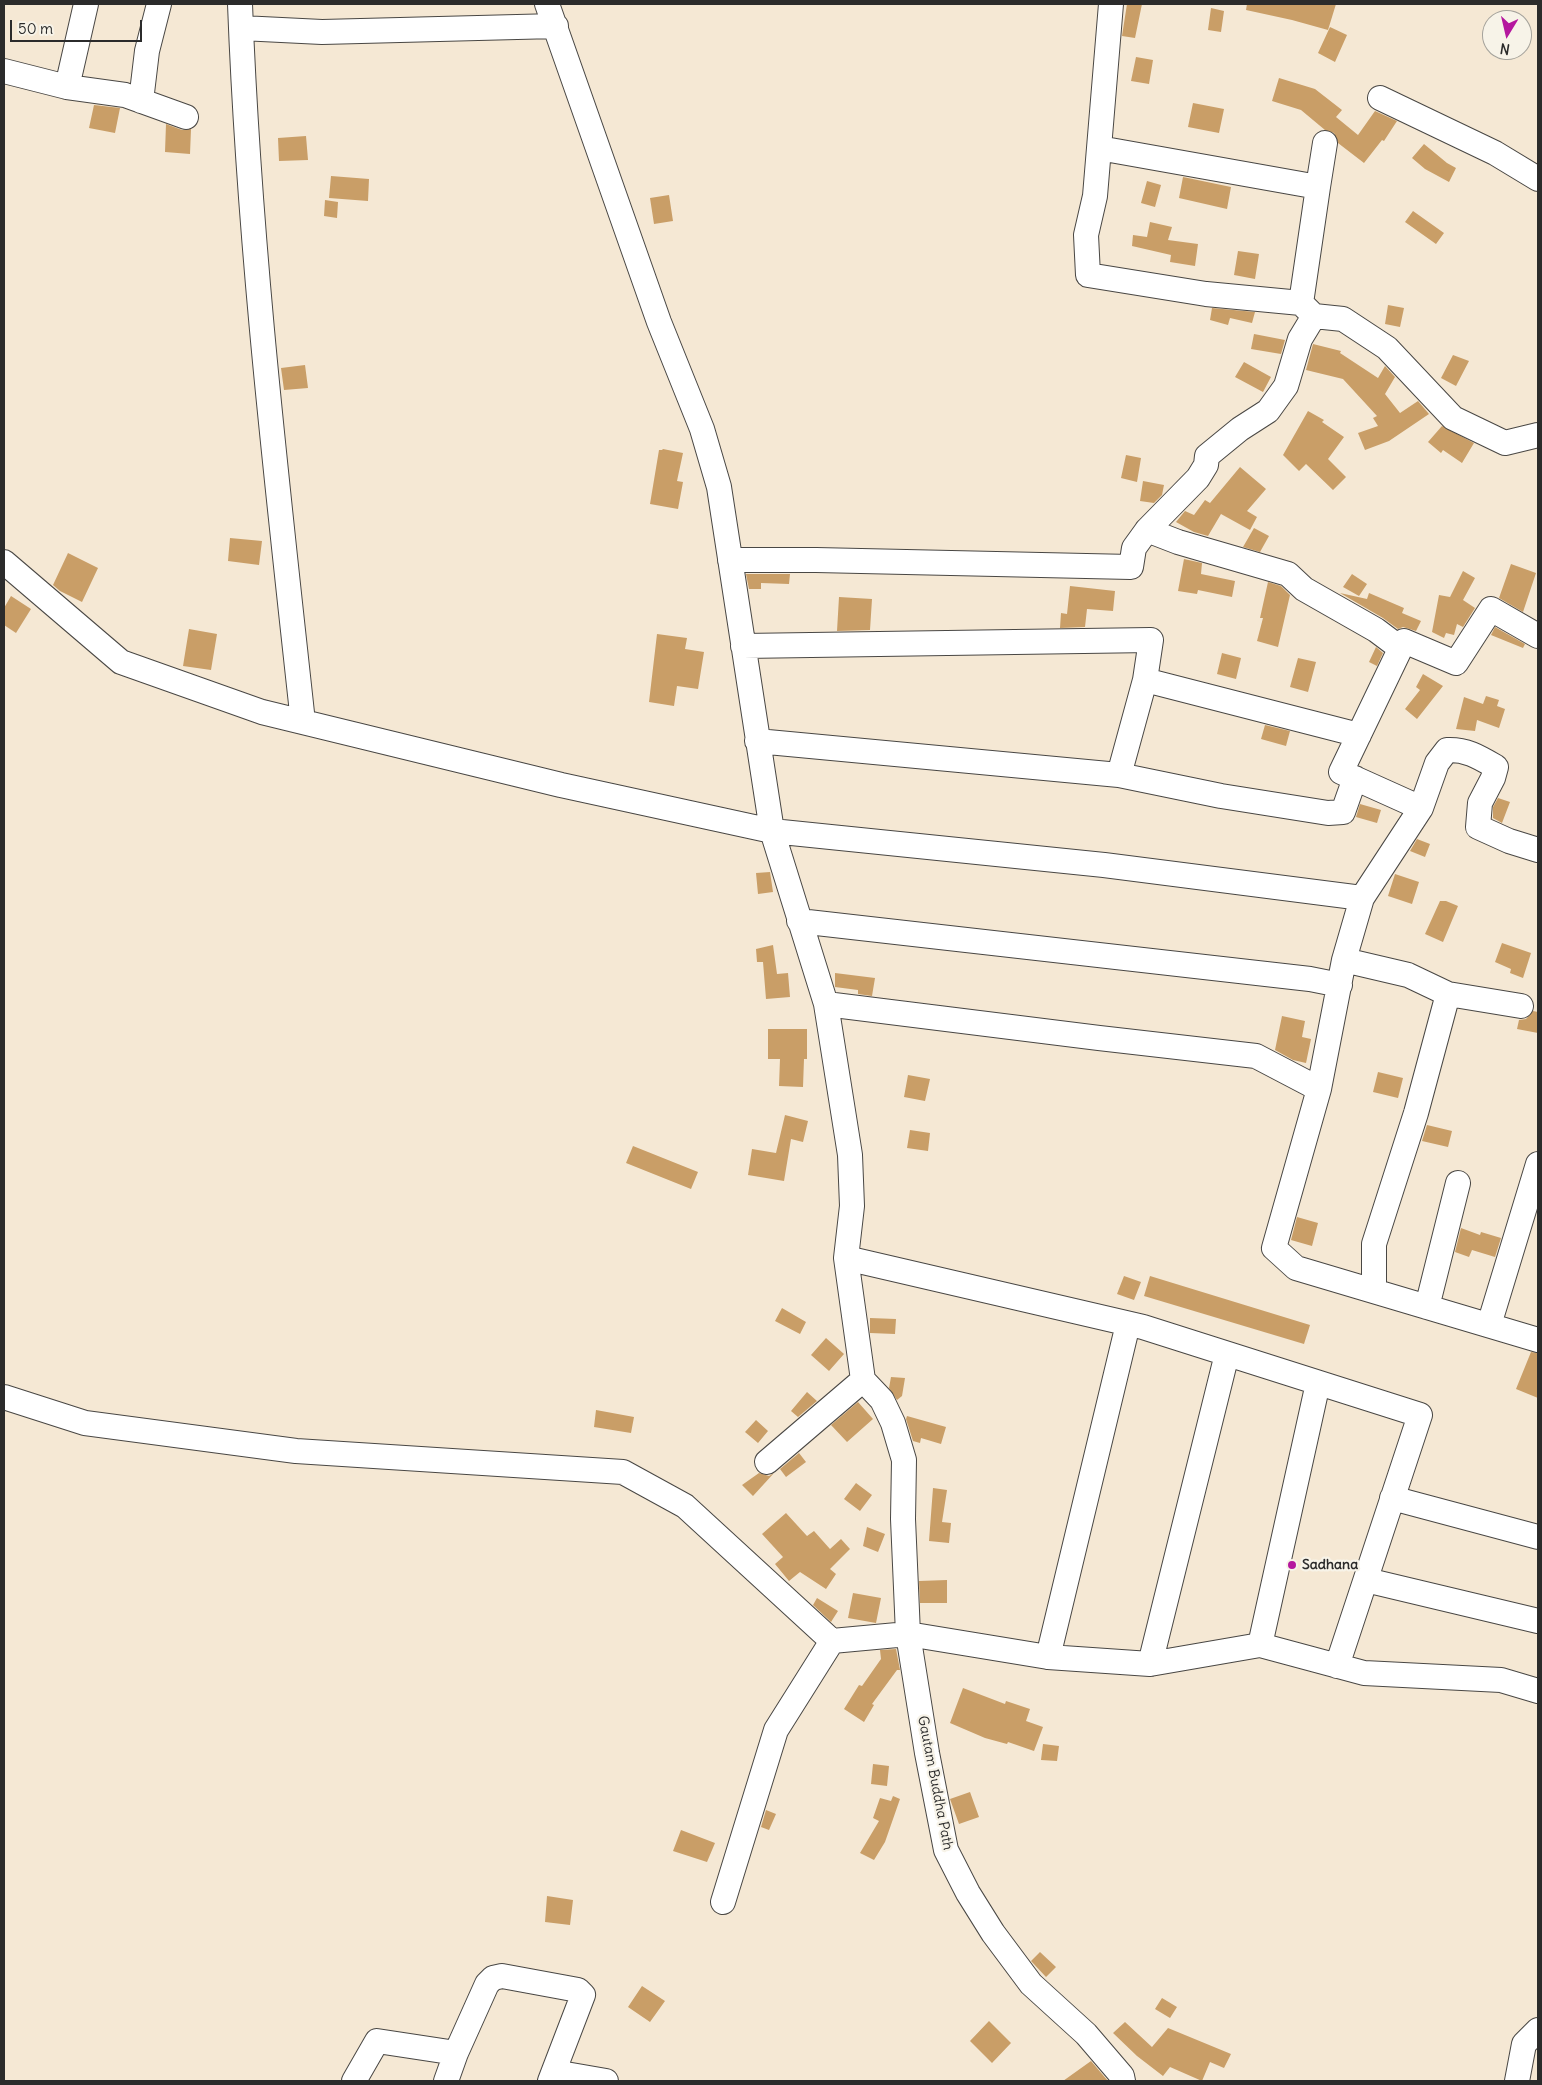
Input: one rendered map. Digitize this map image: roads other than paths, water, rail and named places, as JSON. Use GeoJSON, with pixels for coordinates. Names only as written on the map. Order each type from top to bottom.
{"type":"FeatureCollection","features":[{"type":"Feature","properties":{"kind":"street"},"geometry":{"type":"LineString","coordinates":[[68,87],[86,4]]}},
{"type":"Feature","properties":{"kind":"street"},"geometry":{"type":"LineString","coordinates":[[141,100],[147,51],[159,4]]}},
{"type":"Feature","properties":{"kind":"street"},"geometry":{"type":"LineString","coordinates":[[240,4],[243,99],[273,444],[303,722]]}},
{"type":"Feature","properties":{"kind":"street"},"geometry":{"type":"LineString","coordinates":[[547,4],[659,322],[712,456],[719,487],[772,831],[826,1004],[850,1155],[852,1206],[846,1258],[863,1380],[767,1462]]}},
{"type":"Feature","properties":{"kind":"street"},"geometry":{"type":"LineString","coordinates":[[1111,4],[1094,196],[1086,235],[1088,275],[1307,309],[1343,319],[1387,348],[1453,418],[1505,443],[1538,435]]}},
{"type":"Feature","properties":{"kind":"street"},"geometry":{"type":"LineString","coordinates":[[241,28],[322,32],[556,26]]}},
{"type":"Feature","properties":{"kind":"street"},"geometry":{"type":"LineString","coordinates":[[4,71],[68,87],[125,95],[186,117]]}},
{"type":"Feature","properties":{"kind":"street"},"geometry":{"type":"LineString","coordinates":[[1380,98],[1495,154],[1538,179]]}},
{"type":"Feature","properties":{"kind":"street"},"geometry":{"type":"LineString","coordinates":[[730,560],[816,560],[1131,567],[1134,548],[1147,530],[1198,478],[1206,465],[1207,456],[1240,429],[1268,411],[1286,386],[1307,309],[1318,187],[1325,143]]}},
{"type":"Feature","properties":{"kind":"street"},"geometry":{"type":"LineString","coordinates":[[1099,148],[1318,187]]}},
{"type":"Feature","properties":{"kind":"street"},"geometry":{"type":"LineString","coordinates":[[1147,530],[1178,542],[1288,574],[1304,589],[1376,630],[1400,648]]}},
{"type":"Feature","properties":{"kind":"street"},"geometry":{"type":"LineString","coordinates":[[4,562],[121,662],[262,712],[561,785],[772,831],[1104,865],[1362,898]]}},
{"type":"Feature","properties":{"kind":"street"},"geometry":{"type":"LineString","coordinates":[[1421,808],[1341,772],[1404,641],[1456,663],[1492,609],[1538,636]]}},
{"type":"Feature","properties":{"kind":"street"},"geometry":{"type":"LineString","coordinates":[[743,646],[1151,640],[1145,680],[1119,775]]}},
{"type":"Feature","properties":{"kind":"street"},"geometry":{"type":"LineString","coordinates":[[1145,680],[1358,735]]}},
{"type":"Feature","properties":{"kind":"street"},"geometry":{"type":"LineString","coordinates":[[757,741],[1119,775],[1221,796],[1328,813],[1343,812],[1355,778]]}},
{"type":"Feature","properties":{"kind":"street"},"geometry":{"type":"LineString","coordinates":[[1538,850],[1509,841],[1478,826],[1480,803],[1494,778],[1496,767],[1476,755],[1459,749],[1447,750],[1438,763],[1421,808],[1362,898],[1344,960],[1319,1089],[1274,1248],[1296,1268],[1538,1340]]}},
{"type":"Feature","properties":{"kind":"street"},"geometry":{"type":"LineString","coordinates":[[799,921],[1310,979],[1340,985]]}},
{"type":"Feature","properties":{"kind":"street"},"geometry":{"type":"LineString","coordinates":[[1344,960],[1408,975],[1448,994],[1521,1006]]}},
{"type":"Feature","properties":{"kind":"street"},"geometry":{"type":"LineString","coordinates":[[1374,1291],[1374,1244],[1416,1113],[1448,994]]}},
{"type":"Feature","properties":{"kind":"street"},"geometry":{"type":"LineString","coordinates":[[826,1004],[1256,1056],[1319,1089]]}},
{"type":"Feature","properties":{"kind":"street"},"geometry":{"type":"LineString","coordinates":[[1489,1325],[1538,1164]]}},
{"type":"Feature","properties":{"kind":"street"},"geometry":{"type":"LineString","coordinates":[[1427,1307],[1458,1183]]}},
{"type":"Feature","properties":{"kind":"street"},"geometry":{"type":"LineString","coordinates":[[846,1258],[1128,1324],[1420,1415],[1337,1666]]}},
{"type":"Feature","properties":{"kind":"street"},"geometry":{"type":"LineString","coordinates":[[1048,1657],[1128,1324]]}},
{"type":"Feature","properties":{"kind":"street"},"geometry":{"type":"LineString","coordinates":[[1150,1664],[1227,1354]]}},
{"type":"Feature","properties":{"kind":"street","name":"Gautam Buddha Path"},"geometry":{"type":"LineString","coordinates":[[863,1380],[882,1400],[904,1460],[903,1520],[908,1634],[929,1763],[946,1850],[968,1893],[988,1925],[1031,1984],[1086,2034],[1122,2076],[1123,2081]]}},
{"type":"Feature","properties":{"kind":"street"},"geometry":{"type":"LineString","coordinates":[[1260,1646],[1318,1383]]}},
{"type":"Feature","properties":{"kind":"street"},"geometry":{"type":"LineString","coordinates":[[4,1397],[85,1423],[296,1452],[623,1472],[685,1506],[832,1641],[908,1634],[1048,1657],[1150,1664],[1260,1646],[1364,1673],[1501,1680],[1538,1691]]}},
{"type":"Feature","properties":{"kind":"street"},"geometry":{"type":"LineString","coordinates":[[1392,1498],[1538,1537]]}},
{"type":"Feature","properties":{"kind":"street"},"geometry":{"type":"LineString","coordinates":[[1366,1580],[1538,1621]]}},
{"type":"Feature","properties":{"kind":"street"},"geometry":{"type":"LineString","coordinates":[[723,1902],[776,1730],[832,1641]]}},
{"type":"Feature","properties":{"kind":"street"},"geometry":{"type":"LineString","coordinates":[[446,2081],[456,2053],[487,1984],[493,1978],[502,1976],[578,1990],[583,1994],[552,2077],[606,2081]]}},
{"type":"Feature","properties":{"kind":"street"},"geometry":{"type":"LineString","coordinates":[[1517,2081],[1524,2044],[1538,2030]]}},
{"type":"Feature","properties":{"kind":"street"},"geometry":{"type":"LineString","coordinates":[[354,2081],[377,2041],[456,2053]]}},
{"type":"Feature","properties":{"kind":"place","name":"Sadhana"},"geometry":{"type":"Point","coordinates":[1292,1565]}}]}
